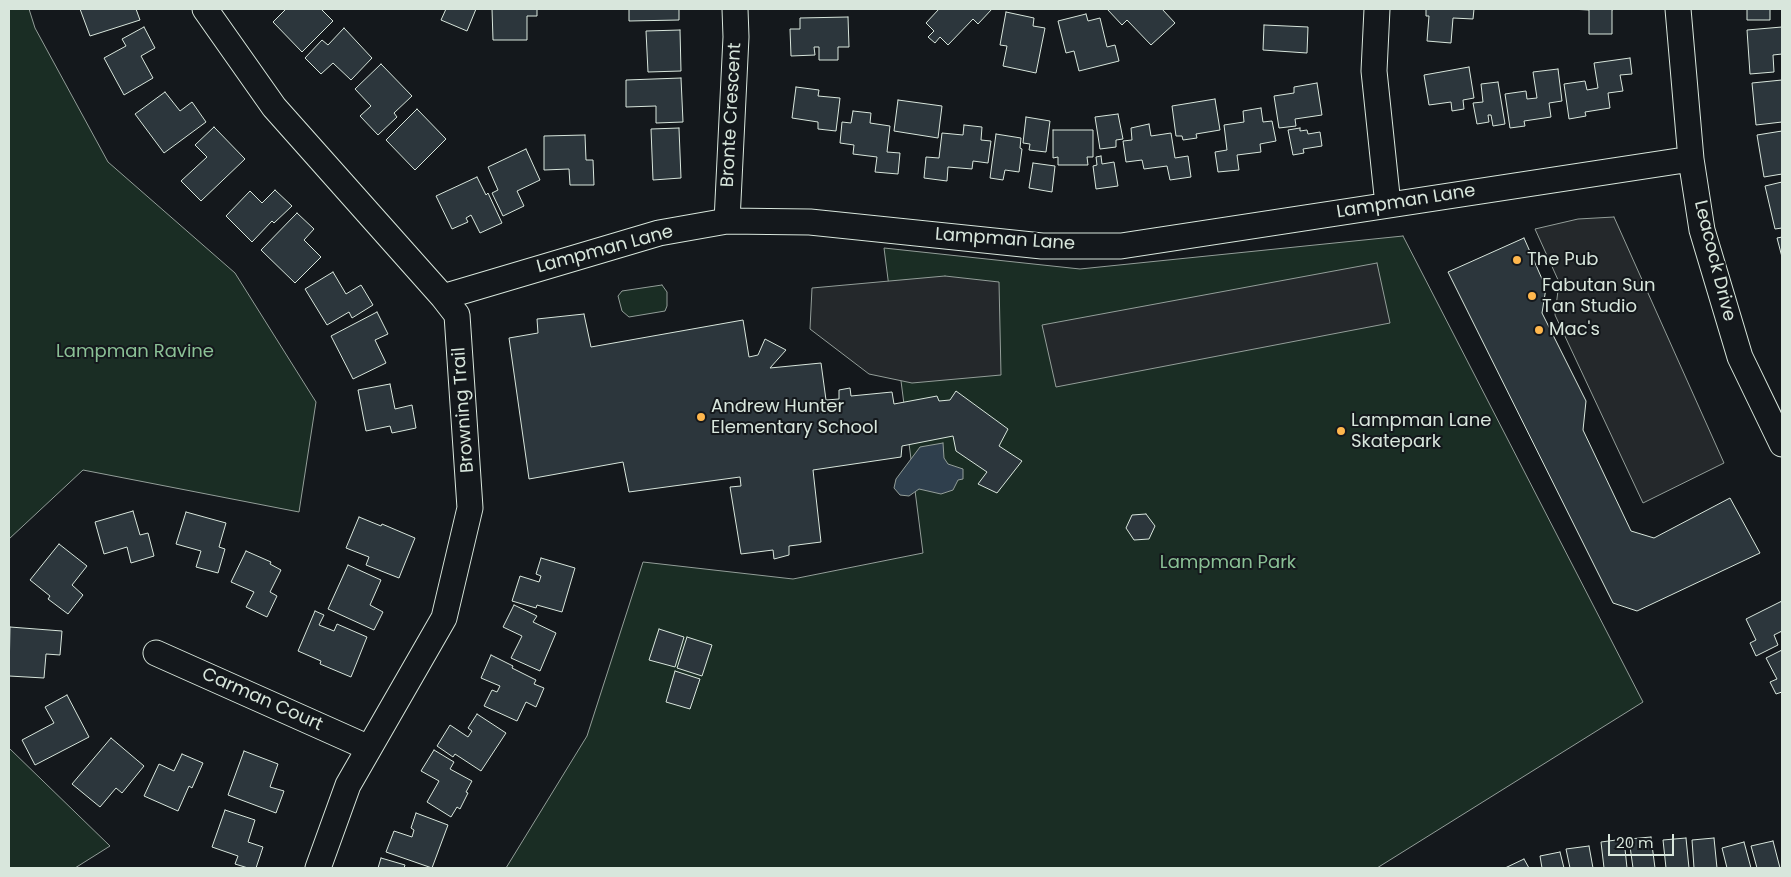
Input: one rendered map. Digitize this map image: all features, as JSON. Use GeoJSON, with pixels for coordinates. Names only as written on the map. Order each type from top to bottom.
{"type":"FeatureCollection","features":[{"type":"Feature","properties":{"kind":"street","name":"Browning Trail"},"geometry":{"type":"LineString","coordinates":[[205,9],[274,107],[457,315],[470,508],[444,618],[348,785],[318,868]]}},
{"type":"Feature","properties":{"kind":"street","name":"Bronte Crescent"},"geometry":{"type":"LineString","coordinates":[[727,221],[736,37],[735,9]]}},
{"type":"Feature","properties":{"kind":"street"},"geometry":{"type":"LineString","coordinates":[[1377,9],[1374,71],[1388,205]]}},
{"type":"Feature","properties":{"kind":"street","name":"Leacock Drive"},"geometry":{"type":"LineString","coordinates":[[1678,9],[1691,159],[1702,230],[1740,357],[1782,444]]}},
{"type":"Feature","properties":{"kind":"street","name":"Lampman Lane"},"geometry":{"type":"LineString","coordinates":[[443,297],[659,233],[727,221],[810,222],[1042,246],[1121,246],[1691,159]]}},
{"type":"Feature","properties":{"kind":"street","name":"Carman Court"},"geometry":{"type":"LineString","coordinates":[[156,653],[369,748]]}},
{"type":"Feature","properties":{"kind":"green space","name":"Lampman Ravine"},"geometry":{"type":"Polygon","coordinates":[[[9,9],[29,9],[35,28],[108,162],[235,273],[316,402],[299,512],[83,470],[9,539],[9,9]]]}},
{"type":"Feature","properties":{"kind":"green space","name":"Lampman Park"},"geometry":{"type":"Polygon","coordinates":[[[1403,236],[1643,702],[1377,868],[506,868],[587,736],[643,562],[793,579],[923,553],[884,248],[1080,269],[1403,236]]]}},
{"type":"Feature","properties":{"kind":"green space"},"geometry":{"type":"Polygon","coordinates":[[[662,285],[667,292],[665,311],[629,317],[622,311],[618,296],[622,291],[662,285]]]}},
{"type":"Feature","properties":{"kind":"green space"},"geometry":{"type":"Polygon","coordinates":[[[9,748],[110,846],[75,868],[9,868],[9,748]]]}},
{"type":"Feature","properties":{"kind":"shaded area"},"geometry":{"type":"Polygon","coordinates":[[[1614,217],[1724,463],[1643,503],[1555,315],[1559,282],[1535,229],[1578,219],[1614,217]]]}},
{"type":"Feature","properties":{"kind":"shaded area"},"geometry":{"type":"Polygon","coordinates":[[[1377,263],[1390,323],[1056,387],[1042,325],[1377,263]]]}},
{"type":"Feature","properties":{"kind":"shaded area"},"geometry":{"type":"Polygon","coordinates":[[[945,276],[999,282],[1001,375],[912,383],[869,374],[810,329],[812,288],[945,276]]]}},
{"type":"Feature","properties":{"kind":"water"},"geometry":{"type":"Polygon","coordinates":[[[943,443],[944,458],[948,464],[963,469],[963,479],[958,480],[953,490],[941,494],[919,489],[909,496],[900,495],[894,488],[896,479],[920,447],[943,443]]]}},
{"type":"Feature","properties":{"kind":"building"},"geometry":{"type":"Polygon","coordinates":[[[80,9],[136,9],[140,20],[90,36],[80,9]]]}},
{"type":"Feature","properties":{"kind":"building"},"geometry":{"type":"Polygon","coordinates":[[[286,9],[321,9],[333,21],[302,52],[273,22],[286,9]]]}},
{"type":"Feature","properties":{"kind":"building"},"geometry":{"type":"Polygon","coordinates":[[[446,9],[476,9],[467,31],[441,20],[446,9]]]}},
{"type":"Feature","properties":{"kind":"building"},"geometry":{"type":"Polygon","coordinates":[[[492,9],[537,9],[537,16],[527,16],[527,40],[493,40],[492,9]]]}},
{"type":"Feature","properties":{"kind":"building"},"geometry":{"type":"Polygon","coordinates":[[[629,9],[679,9],[679,20],[629,21],[629,9]]]}},
{"type":"Feature","properties":{"kind":"building"},"geometry":{"type":"Polygon","coordinates":[[[939,9],[992,9],[978,24],[973,19],[948,45],[940,37],[935,43],[928,37],[934,31],[926,23],[939,9]]]}},
{"type":"Feature","properties":{"kind":"building"},"geometry":{"type":"Polygon","coordinates":[[[1107,9],[1162,9],[1175,23],[1151,45],[1127,20],[1122,25],[1107,9]]]}},
{"type":"Feature","properties":{"kind":"building"},"geometry":{"type":"Polygon","coordinates":[[[1426,9],[1474,9],[1473,19],[1453,18],[1451,43],[1427,41],[1429,16],[1426,16],[1426,9]]]}},
{"type":"Feature","properties":{"kind":"building"},"geometry":{"type":"Polygon","coordinates":[[[1569,9],[1615,9],[1612,10],[1612,34],[1589,34],[1589,10],[1569,9]]]}},
{"type":"Feature","properties":{"kind":"building"},"geometry":{"type":"Polygon","coordinates":[[[1747,9],[1770,9],[1770,20],[1747,20],[1747,9]]]}},
{"type":"Feature","properties":{"kind":"building"},"geometry":{"type":"Polygon","coordinates":[[[1006,12],[1034,18],[1033,26],[1045,28],[1036,73],[1003,66],[1007,46],[1000,45],[1006,12]]]}},
{"type":"Feature","properties":{"kind":"building"},"geometry":{"type":"Polygon","coordinates":[[[1086,14],[1088,21],[1100,18],[1107,47],[1115,45],[1119,61],[1079,71],[1074,51],[1066,53],[1058,21],[1086,14]]]}},
{"type":"Feature","properties":{"kind":"building"},"geometry":{"type":"Polygon","coordinates":[[[848,17],[849,47],[838,47],[838,60],[819,60],[819,47],[814,47],[815,55],[791,56],[790,29],[800,29],[800,18],[848,17]]]}},
{"type":"Feature","properties":{"kind":"building"},"geometry":{"type":"Polygon","coordinates":[[[1264,25],[1308,27],[1307,53],[1263,50],[1264,25]]]}},
{"type":"Feature","properties":{"kind":"building"},"geometry":{"type":"Polygon","coordinates":[[[144,27],[155,48],[141,56],[153,78],[124,95],[104,58],[126,46],[122,39],[144,27]]]}},
{"type":"Feature","properties":{"kind":"building"},"geometry":{"type":"Polygon","coordinates":[[[1782,27],[1782,54],[1773,55],[1774,72],[1750,74],[1747,30],[1782,27]]]}},
{"type":"Feature","properties":{"kind":"building"},"geometry":{"type":"Polygon","coordinates":[[[344,28],[372,58],[351,80],[333,63],[321,74],[305,58],[322,40],[328,45],[344,28]]]}},
{"type":"Feature","properties":{"kind":"building"},"geometry":{"type":"Polygon","coordinates":[[[680,30],[681,71],[648,72],[646,31],[680,30]]]}},
{"type":"Feature","properties":{"kind":"building"},"geometry":{"type":"Polygon","coordinates":[[[1630,58],[1632,74],[1620,75],[1623,91],[1608,93],[1610,108],[1585,112],[1586,116],[1569,119],[1564,84],[1585,81],[1587,90],[1598,88],[1594,63],[1630,58]]]}},
{"type":"Feature","properties":{"kind":"building"},"geometry":{"type":"Polygon","coordinates":[[[381,64],[412,96],[394,113],[397,117],[378,135],[360,116],[371,106],[355,89],[381,64]]]}},
{"type":"Feature","properties":{"kind":"building"},"geometry":{"type":"Polygon","coordinates":[[[1469,67],[1474,98],[1463,100],[1464,109],[1452,111],[1451,102],[1429,105],[1424,75],[1469,67]]]}},
{"type":"Feature","properties":{"kind":"building"},"geometry":{"type":"Polygon","coordinates":[[[1558,69],[1562,101],[1549,103],[1551,117],[1524,121],[1525,126],[1510,128],[1505,94],[1526,91],[1527,99],[1537,98],[1533,72],[1558,69]]]}},
{"type":"Feature","properties":{"kind":"building"},"geometry":{"type":"Polygon","coordinates":[[[681,78],[683,122],[656,123],[656,106],[626,107],[626,80],[681,78]]]}},
{"type":"Feature","properties":{"kind":"building"},"geometry":{"type":"Polygon","coordinates":[[[1782,80],[1782,122],[1756,125],[1752,83],[1782,80]]]}},
{"type":"Feature","properties":{"kind":"building"},"geometry":{"type":"Polygon","coordinates":[[[1498,82],[1505,124],[1493,126],[1491,115],[1488,115],[1489,122],[1477,124],[1473,103],[1483,102],[1481,84],[1498,82]]]}},
{"type":"Feature","properties":{"kind":"building"},"geometry":{"type":"Polygon","coordinates":[[[1317,83],[1322,115],[1295,119],[1296,126],[1279,128],[1274,96],[1294,93],[1294,87],[1317,83]]]}},
{"type":"Feature","properties":{"kind":"building"},"geometry":{"type":"Polygon","coordinates":[[[796,87],[819,90],[818,96],[840,98],[836,131],[818,129],[818,122],[792,118],[796,87]]]}},
{"type":"Feature","properties":{"kind":"building"},"geometry":{"type":"Polygon","coordinates":[[[165,92],[180,111],[192,102],[206,122],[164,153],[135,114],[165,92]]]}},
{"type":"Feature","properties":{"kind":"building"},"geometry":{"type":"Polygon","coordinates":[[[1215,99],[1220,130],[1196,134],[1197,138],[1183,140],[1182,136],[1176,136],[1172,106],[1215,99]]]}},
{"type":"Feature","properties":{"kind":"building"},"geometry":{"type":"Polygon","coordinates":[[[898,100],[942,106],[938,138],[894,131],[898,100]]]}},
{"type":"Feature","properties":{"kind":"building"},"geometry":{"type":"Polygon","coordinates":[[[1261,108],[1263,122],[1272,121],[1276,141],[1260,144],[1261,152],[1237,155],[1239,170],[1218,172],[1215,152],[1227,150],[1224,125],[1244,122],[1243,111],[1261,108]]]}},
{"type":"Feature","properties":{"kind":"building"},"geometry":{"type":"Polygon","coordinates":[[[417,109],[446,139],[415,170],[386,140],[417,109]]]}},
{"type":"Feature","properties":{"kind":"building"},"geometry":{"type":"Polygon","coordinates":[[[853,111],[871,113],[870,123],[890,126],[887,152],[900,153],[898,174],[875,172],[877,157],[853,154],[854,145],[840,143],[842,122],[851,123],[853,111]]]}},
{"type":"Feature","properties":{"kind":"building"},"geometry":{"type":"Polygon","coordinates":[[[1118,114],[1123,139],[1116,140],[1116,147],[1100,149],[1095,117],[1118,114]]]}},
{"type":"Feature","properties":{"kind":"building"},"geometry":{"type":"Polygon","coordinates":[[[1026,117],[1050,121],[1046,152],[1029,150],[1030,144],[1023,143],[1026,117]]]}},
{"type":"Feature","properties":{"kind":"building"},"geometry":{"type":"Polygon","coordinates":[[[1149,124],[1151,136],[1171,133],[1175,158],[1188,156],[1191,177],[1170,180],[1167,166],[1144,169],[1142,160],[1126,162],[1123,141],[1132,140],[1131,128],[1149,124]]]}},
{"type":"Feature","properties":{"kind":"building"},"geometry":{"type":"Polygon","coordinates":[[[964,125],[982,127],[981,140],[991,141],[988,163],[973,161],[972,169],[948,167],[947,181],[924,178],[926,157],[939,158],[942,133],[963,135],[964,125]]]}},
{"type":"Feature","properties":{"kind":"building"},"geometry":{"type":"Polygon","coordinates":[[[214,127],[245,159],[201,201],[181,181],[207,157],[195,145],[214,127]]]}},
{"type":"Feature","properties":{"kind":"building"},"geometry":{"type":"Polygon","coordinates":[[[679,128],[681,178],[653,180],[651,129],[679,128]]]}},
{"type":"Feature","properties":{"kind":"building"},"geometry":{"type":"Polygon","coordinates":[[[1300,128],[1300,131],[1307,130],[1308,134],[1320,132],[1322,146],[1303,149],[1304,153],[1293,155],[1288,130],[1300,128]]]}},
{"type":"Feature","properties":{"kind":"building"},"geometry":{"type":"Polygon","coordinates":[[[1053,130],[1093,130],[1093,157],[1087,157],[1088,165],[1058,165],[1058,157],[1053,158],[1053,130]]]}},
{"type":"Feature","properties":{"kind":"building"},"geometry":{"type":"Polygon","coordinates":[[[1782,131],[1782,174],[1764,177],[1757,135],[1782,131]]]}},
{"type":"Feature","properties":{"kind":"building"},"geometry":{"type":"Polygon","coordinates":[[[996,134],[1021,138],[1020,148],[1022,149],[1019,172],[1005,170],[1003,180],[990,178],[996,134]]]}},
{"type":"Feature","properties":{"kind":"building"},"geometry":{"type":"Polygon","coordinates":[[[585,135],[586,160],[593,160],[594,185],[570,185],[569,169],[544,170],[544,136],[585,135]]]}},
{"type":"Feature","properties":{"kind":"building"},"geometry":{"type":"Polygon","coordinates":[[[526,149],[540,180],[517,191],[524,206],[503,216],[492,193],[498,190],[488,167],[526,149]]]}},
{"type":"Feature","properties":{"kind":"building"},"geometry":{"type":"Polygon","coordinates":[[[1101,156],[1102,164],[1114,162],[1118,186],[1096,189],[1093,166],[1097,165],[1096,157],[1101,156]]]}},
{"type":"Feature","properties":{"kind":"building"},"geometry":{"type":"Polygon","coordinates":[[[1033,163],[1055,166],[1052,192],[1029,188],[1033,163]]]}},
{"type":"Feature","properties":{"kind":"building"},"geometry":{"type":"Polygon","coordinates":[[[477,177],[486,195],[488,193],[502,223],[480,233],[471,215],[466,218],[468,222],[452,229],[436,196],[477,177]]]}},
{"type":"Feature","properties":{"kind":"building"},"geometry":{"type":"Polygon","coordinates":[[[1782,182],[1782,228],[1775,229],[1765,186],[1782,182]]]}},
{"type":"Feature","properties":{"kind":"building"},"geometry":{"type":"Polygon","coordinates":[[[275,190],[292,206],[274,223],[272,221],[252,242],[226,216],[250,191],[262,203],[275,190]]]}},
{"type":"Feature","properties":{"kind":"building"},"geometry":{"type":"Polygon","coordinates":[[[297,213],[314,229],[304,240],[321,257],[295,283],[261,250],[297,213]]]}},
{"type":"Feature","properties":{"kind":"building"},"geometry":{"type":"Polygon","coordinates":[[[1782,237],[1782,257],[1777,238],[1782,237]]]}},
{"type":"Feature","properties":{"kind":"building"},"geometry":{"type":"Polygon","coordinates":[[[1524,238],[1546,288],[1542,313],[1586,401],[1583,430],[1631,531],[1654,538],[1730,498],[1760,553],[1637,611],[1613,603],[1448,272],[1524,238]]]}},
{"type":"Feature","properties":{"kind":"building"},"geometry":{"type":"Polygon","coordinates":[[[333,272],[346,294],[361,285],[373,305],[352,318],[349,312],[327,325],[305,289],[333,272]]]}},
{"type":"Feature","properties":{"kind":"building"},"geometry":{"type":"Polygon","coordinates":[[[377,312],[388,334],[375,340],[386,363],[353,379],[331,336],[377,312]]]}},
{"type":"Feature","properties":{"kind":"building"},"geometry":{"type":"Polygon","coordinates":[[[584,314],[591,347],[743,320],[749,357],[758,355],[765,339],[786,350],[770,368],[821,363],[826,400],[839,399],[839,390],[850,388],[851,396],[892,392],[894,404],[937,396],[939,401],[950,400],[956,391],[1008,429],[999,446],[1022,461],[997,493],[978,484],[987,472],[956,451],[953,436],[902,446],[901,457],[813,470],[821,542],[789,546],[789,555],[774,559],[773,550],[741,554],[730,487],[741,486],[740,477],[629,492],[623,462],[529,479],[509,338],[538,333],[537,319],[584,314]]]}},
{"type":"Feature","properties":{"kind":"building"},"geometry":{"type":"Polygon","coordinates":[[[390,384],[395,409],[412,405],[416,428],[392,433],[390,426],[366,431],[358,390],[390,384]]]}},
{"type":"Feature","properties":{"kind":"building"},"geometry":{"type":"Polygon","coordinates":[[[133,511],[140,535],[148,533],[154,556],[131,563],[127,547],[104,554],[95,522],[133,511]]]}},
{"type":"Feature","properties":{"kind":"building"},"geometry":{"type":"Polygon","coordinates":[[[186,512],[226,523],[219,547],[225,549],[218,573],[196,567],[201,551],[176,544],[186,512]]]}},
{"type":"Feature","properties":{"kind":"building"},"geometry":{"type":"Polygon","coordinates":[[[1146,514],[1155,526],[1149,539],[1134,540],[1126,528],[1132,515],[1146,514]]]}},
{"type":"Feature","properties":{"kind":"building"},"geometry":{"type":"Polygon","coordinates":[[[359,517],[381,526],[382,524],[415,538],[399,578],[366,565],[369,557],[346,548],[359,517]]]}},
{"type":"Feature","properties":{"kind":"building"},"geometry":{"type":"Polygon","coordinates":[[[59,544],[87,566],[72,585],[83,595],[68,614],[48,599],[50,596],[30,580],[59,544]]]}},
{"type":"Feature","properties":{"kind":"building"},"geometry":{"type":"Polygon","coordinates":[[[246,551],[271,562],[270,564],[281,570],[270,592],[277,596],[267,617],[246,607],[254,592],[231,582],[246,551]]]}},
{"type":"Feature","properties":{"kind":"building"},"geometry":{"type":"Polygon","coordinates":[[[541,558],[575,568],[562,612],[537,605],[536,608],[512,601],[520,576],[539,582],[541,576],[536,574],[541,558]]]}},
{"type":"Feature","properties":{"kind":"building"},"geometry":{"type":"Polygon","coordinates":[[[348,565],[381,580],[370,605],[383,612],[374,630],[328,609],[348,565]]]}},
{"type":"Feature","properties":{"kind":"building"},"geometry":{"type":"Polygon","coordinates":[[[1782,601],[1782,631],[1774,635],[1778,645],[1756,656],[1750,643],[1756,640],[1746,619],[1782,601]]]}},
{"type":"Feature","properties":{"kind":"building"},"geometry":{"type":"Polygon","coordinates":[[[514,605],[537,616],[533,622],[556,633],[540,671],[511,658],[522,636],[503,627],[514,605]]]}},
{"type":"Feature","properties":{"kind":"building"},"geometry":{"type":"Polygon","coordinates":[[[315,611],[324,615],[319,625],[334,631],[337,624],[367,637],[351,677],[320,664],[321,661],[298,651],[315,611]]]}},
{"type":"Feature","properties":{"kind":"building"},"geometry":{"type":"Polygon","coordinates":[[[10,627],[62,631],[60,655],[46,654],[44,678],[9,676],[10,627]]]}},
{"type":"Feature","properties":{"kind":"building"},"geometry":{"type":"Polygon","coordinates":[[[659,629],[684,637],[675,667],[649,660],[659,629]]]}},
{"type":"Feature","properties":{"kind":"building"},"geometry":{"type":"Polygon","coordinates":[[[687,637],[712,645],[702,676],[677,668],[687,637]]]}},
{"type":"Feature","properties":{"kind":"building"},"geometry":{"type":"Polygon","coordinates":[[[1782,650],[1782,692],[1776,694],[1770,682],[1777,679],[1766,658],[1782,650]]]}},
{"type":"Feature","properties":{"kind":"building"},"geometry":{"type":"Polygon","coordinates":[[[491,655],[536,680],[534,684],[544,688],[536,707],[526,702],[517,721],[484,706],[492,690],[497,692],[500,686],[481,678],[491,655]]]}},
{"type":"Feature","properties":{"kind":"building"},"geometry":{"type":"Polygon","coordinates":[[[675,671],[700,679],[690,709],[666,702],[675,671]]]}},
{"type":"Feature","properties":{"kind":"building"},"geometry":{"type":"Polygon","coordinates":[[[67,695],[89,737],[35,765],[22,740],[54,723],[45,707],[67,695]]]}},
{"type":"Feature","properties":{"kind":"building"},"geometry":{"type":"Polygon","coordinates":[[[477,714],[506,733],[481,771],[455,754],[453,757],[437,746],[450,725],[468,737],[472,731],[468,728],[477,714]]]}},
{"type":"Feature","properties":{"kind":"building"},"geometry":{"type":"Polygon","coordinates":[[[111,738],[144,766],[122,793],[116,788],[100,807],[72,784],[111,738]]]}},
{"type":"Feature","properties":{"kind":"building"},"geometry":{"type":"Polygon","coordinates":[[[434,750],[454,762],[450,769],[472,781],[460,809],[457,807],[451,817],[427,802],[439,781],[421,771],[434,750]]]}},
{"type":"Feature","properties":{"kind":"building"},"geometry":{"type":"Polygon","coordinates":[[[244,751],[278,764],[270,787],[284,791],[276,813],[228,795],[244,751]]]}},
{"type":"Feature","properties":{"kind":"building"},"geometry":{"type":"Polygon","coordinates":[[[182,754],[203,763],[192,788],[189,786],[178,811],[144,796],[159,764],[174,771],[182,754]]]}},
{"type":"Feature","properties":{"kind":"building"},"geometry":{"type":"Polygon","coordinates":[[[225,810],[255,820],[248,842],[263,847],[256,868],[235,864],[238,856],[212,847],[225,810]]]}},
{"type":"Feature","properties":{"kind":"building"},"geometry":{"type":"Polygon","coordinates":[[[416,813],[448,825],[432,868],[386,852],[394,831],[412,837],[414,830],[411,828],[416,813]]]}},
{"type":"Feature","properties":{"kind":"building"},"geometry":{"type":"Polygon","coordinates":[[[1651,837],[1655,868],[1633,868],[1629,839],[1651,837]]]}},
{"type":"Feature","properties":{"kind":"building"},"geometry":{"type":"Polygon","coordinates":[[[1686,838],[1689,868],[1666,868],[1663,840],[1686,838]]]}},
{"type":"Feature","properties":{"kind":"building"},"geometry":{"type":"Polygon","coordinates":[[[1714,838],[1717,868],[1694,868],[1692,840],[1714,838]]]}},
{"type":"Feature","properties":{"kind":"building"},"geometry":{"type":"Polygon","coordinates":[[[1624,839],[1627,868],[1604,868],[1601,842],[1624,839]]]}},
{"type":"Feature","properties":{"kind":"building"},"geometry":{"type":"Polygon","coordinates":[[[1773,841],[1780,868],[1757,868],[1751,846],[1773,841]]]}},
{"type":"Feature","properties":{"kind":"building"},"geometry":{"type":"Polygon","coordinates":[[[1744,842],[1751,868],[1727,868],[1722,848],[1744,842]]]}},
{"type":"Feature","properties":{"kind":"building"},"geometry":{"type":"Polygon","coordinates":[[[1589,846],[1593,868],[1570,868],[1566,849],[1589,846]]]}},
{"type":"Feature","properties":{"kind":"building"},"geometry":{"type":"Polygon","coordinates":[[[1560,852],[1564,868],[1542,868],[1540,856],[1560,852]]]}},
{"type":"Feature","properties":{"kind":"building"},"geometry":{"type":"Polygon","coordinates":[[[381,858],[405,865],[404,868],[378,868],[381,858]]]}},
{"type":"Feature","properties":{"kind":"building"},"geometry":{"type":"Polygon","coordinates":[[[1524,859],[1529,868],[1505,868],[1524,859]]]}},
{"type":"Feature","properties":{"kind":"place","name":"The Pub"},"geometry":{"type":"Point","coordinates":[1517,260]}},
{"type":"Feature","properties":{"kind":"place","name":"Fabutan Sun Tan Studio"},"geometry":{"type":"Point","coordinates":[1532,296]}},
{"type":"Feature","properties":{"kind":"place","name":"Mac's"},"geometry":{"type":"Point","coordinates":[1539,330]}},
{"type":"Feature","properties":{"kind":"place","name":"Andrew Hunter Elementary School"},"geometry":{"type":"Point","coordinates":[701,417]}},
{"type":"Feature","properties":{"kind":"place","name":"Lampman Lane Skatepark"},"geometry":{"type":"Point","coordinates":[1341,431]}}]}
